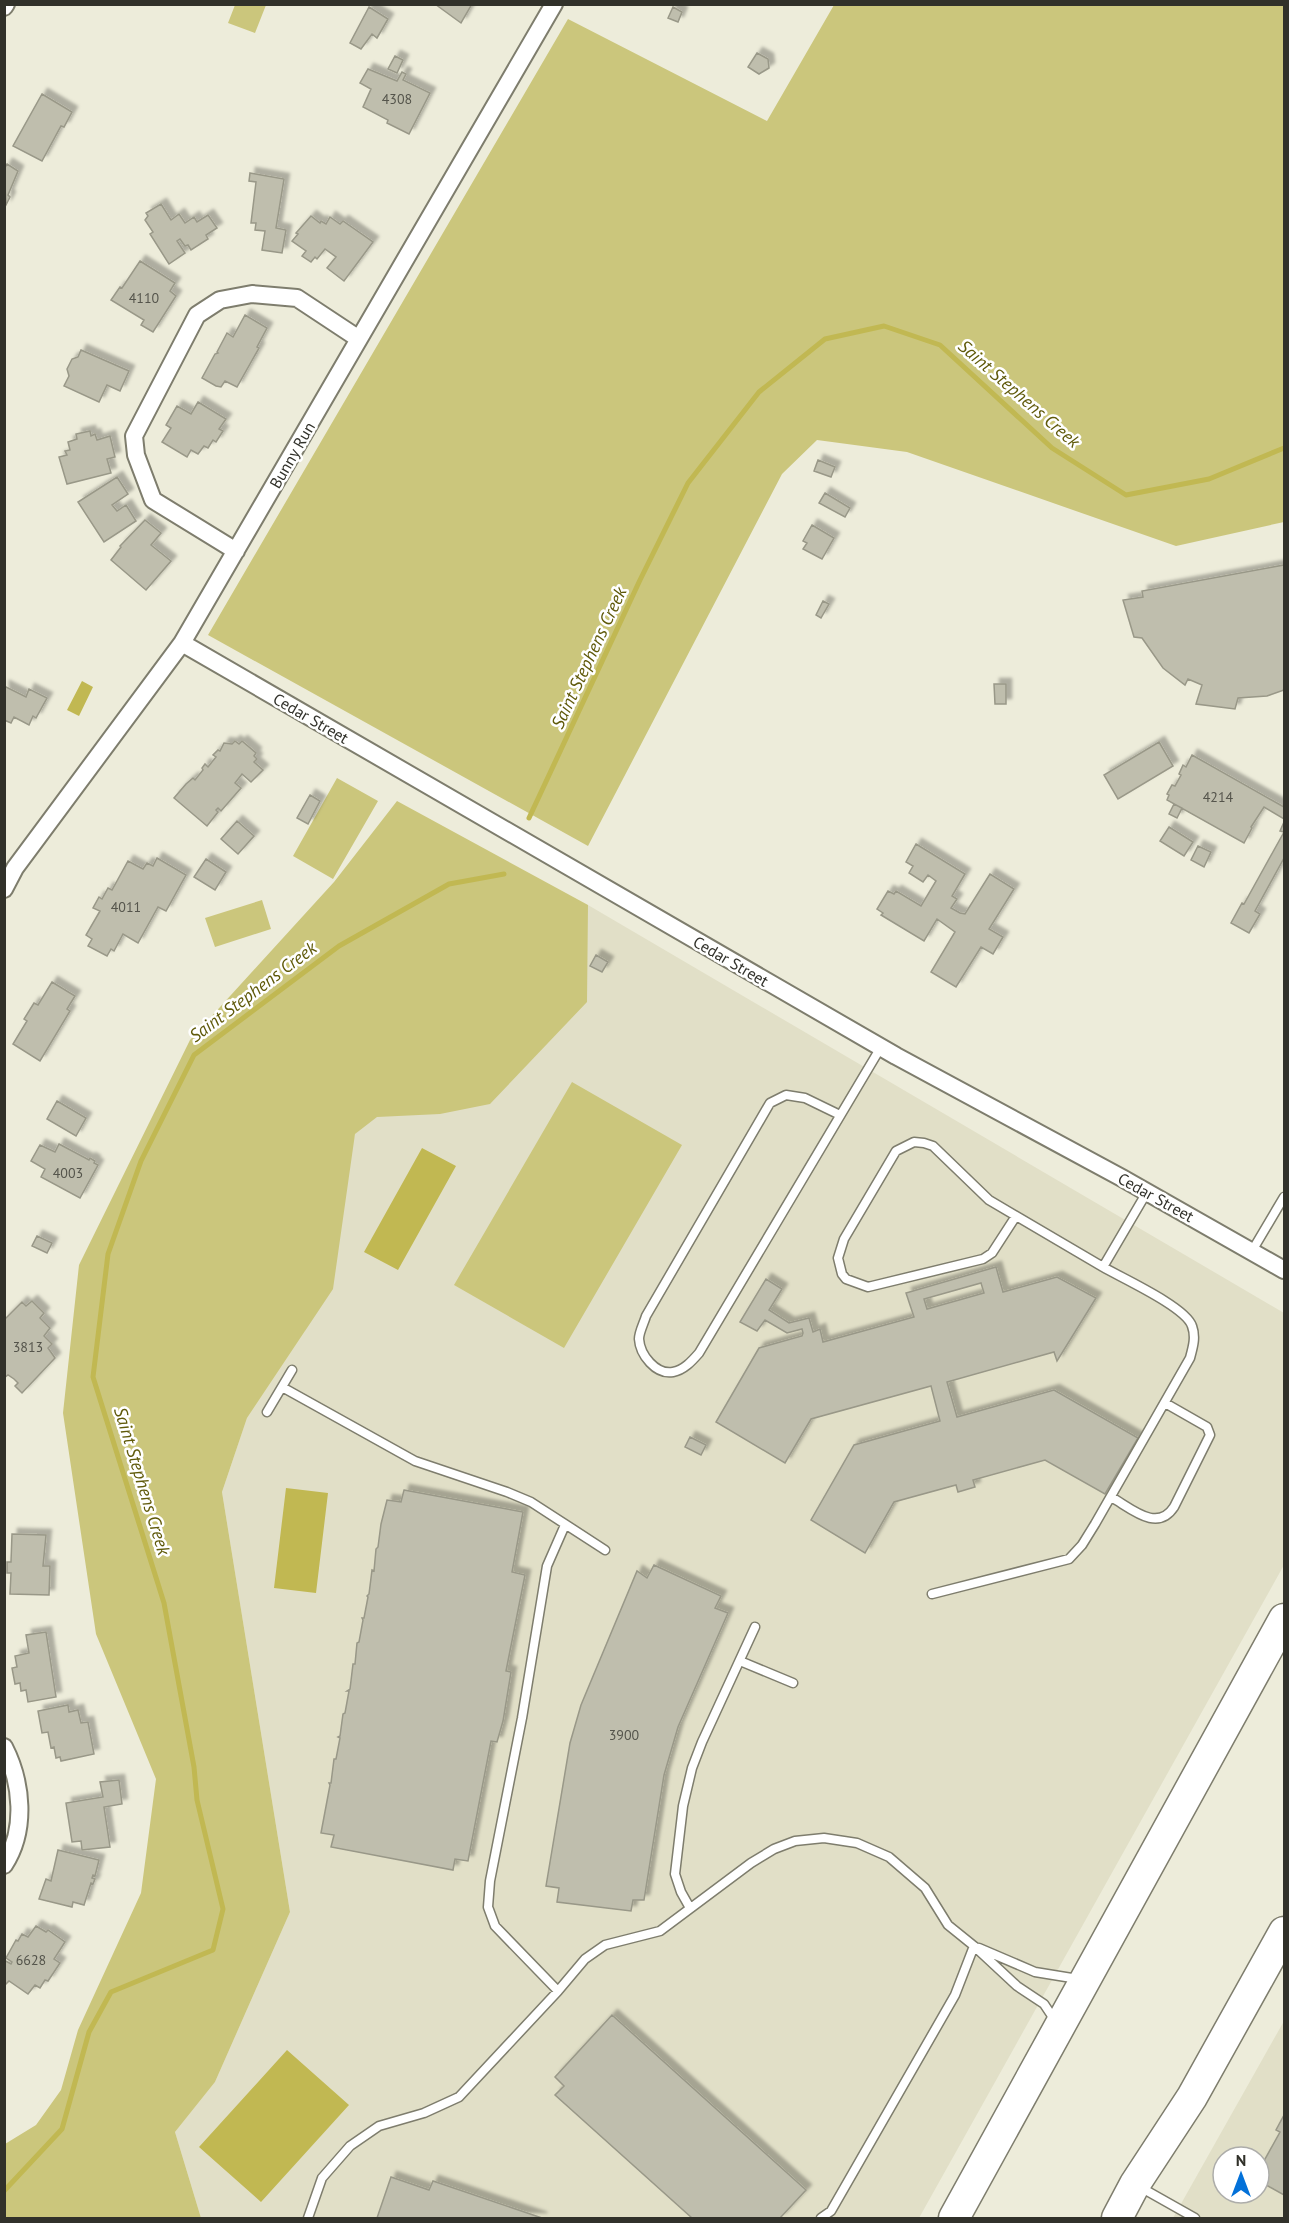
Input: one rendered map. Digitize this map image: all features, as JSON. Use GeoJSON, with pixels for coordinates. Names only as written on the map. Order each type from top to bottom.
{"type":"FeatureCollection","features":[{"type":"Feature","properties":{"kind":"highway"},"geometry":{"type":"LineString","coordinates":[[954,2218],[1284,1619]]}},
{"type":"Feature","properties":{"kind":"highway"},"geometry":{"type":"LineString","coordinates":[[1117,2218],[1135,2184],[1192,2097],[1284,1932]]}},
{"type":"Feature","properties":{"kind":"street","name":"Bunny Run"},"geometry":{"type":"LineString","coordinates":[[4,889],[10,865],[183,644],[554,4]]}},
{"type":"Feature","properties":{"kind":"street"},"geometry":{"type":"LineString","coordinates":[[236,551],[153,500],[136,455],[134,436],[197,315],[220,300],[252,294],[297,298],[359,339]]}},
{"type":"Feature","properties":{"kind":"street","name":"Cedar Street"},"geometry":{"type":"LineString","coordinates":[[183,644],[881,1047],[1147,1192],[1284,1270]]}},
{"type":"Feature","properties":{"kind":"street"},"geometry":{"type":"LineString","coordinates":[[4,1747],[16,1773],[20,1802],[18,1829],[12,1854],[4,1864]]}},
{"type":"Feature","properties":{"kind":"lane"},"geometry":{"type":"LineString","coordinates":[[840,1115],[805,1098],[786,1095],[770,1103],[646,1316],[639,1338],[644,1356],[654,1367],[671,1372],[687,1366],[699,1353],[881,1047]]}},
{"type":"Feature","properties":{"kind":"lane"},"geometry":{"type":"LineString","coordinates":[[932,1594],[1069,1558],[1082,1545],[1111,1497],[1190,1358],[1195,1341],[1192,1324],[1178,1308],[988,1200],[933,1146],[914,1142],[896,1151],[881,1173],[839,1249],[838,1266],[846,1279],[868,1287],[983,1258],[992,1253],[1016,1216]]}},
{"type":"Feature","properties":{"kind":"lane"},"geometry":{"type":"LineString","coordinates":[[1103,1267],[1147,1192]]}},
{"type":"Feature","properties":{"kind":"lane"},"geometry":{"type":"LineString","coordinates":[[1252,1251],[1284,1197]]}},
{"type":"Feature","properties":{"kind":"lane"},"geometry":{"type":"LineString","coordinates":[[267,1412],[292,1370]]}},
{"type":"Feature","properties":{"kind":"lane"},"geometry":{"type":"LineString","coordinates":[[282,1387],[415,1461],[531,1502],[604,1550]]}},
{"type":"Feature","properties":{"kind":"lane"},"geometry":{"type":"LineString","coordinates":[[1111,1497],[1153,1520],[1161,1519],[1174,1507],[1210,1435],[1207,1427],[1165,1403]]}},
{"type":"Feature","properties":{"kind":"lane"},"geometry":{"type":"LineString","coordinates":[[558,1991],[495,1926],[488,1907],[490,1881],[522,1718],[547,1566],[566,1525]]}},
{"type":"Feature","properties":{"kind":"lane"},"geometry":{"type":"LineString","coordinates":[[690,1908],[675,1874],[683,1806],[695,1760],[755,1627]]}},
{"type":"Feature","properties":{"kind":"lane"},"geometry":{"type":"LineString","coordinates":[[740,1661],[793,1683]]}},
{"type":"Feature","properties":{"kind":"lane"},"geometry":{"type":"LineString","coordinates":[[308,2218],[322,2178],[350,2146],[379,2126],[423,2113],[459,2097],[585,1959],[605,1945],[660,1932],[774,1849],[795,1841],[824,1838],[857,1843],[890,1857],[925,1888],[948,1925],[1017,1986],[1044,2004],[1060,2027]]}},
{"type":"Feature","properties":{"kind":"lane"},"geometry":{"type":"LineString","coordinates":[[974,1946],[1035,1972],[1079,1979],[1087,1977]]}},
{"type":"Feature","properties":{"kind":"lane"},"geometry":{"type":"LineString","coordinates":[[821,2218],[831,2211],[954,1995],[974,1946]]}},
{"type":"Feature","properties":{"kind":"lane"},"geometry":{"type":"LineString","coordinates":[[1135,2184],[1195,2218]]}},
{"type":"Feature","properties":{"kind":"shaded area"},"geometry":{"type":"Polygon","coordinates":[[[235,5],[266,5],[255,33],[228,23],[235,5]]]}},
{"type":"Feature","properties":{"kind":"shaded area"},"geometry":{"type":"Polygon","coordinates":[[[834,5],[1284,5],[1284,522],[1176,546],[907,452],[817,440],[782,474],[588,846],[208,635],[568,19],[767,121],[834,5]]]}},
{"type":"Feature","properties":{"kind":"shaded area"},"geometry":{"type":"Polygon","coordinates":[[[82,681],[93,687],[79,716],[67,710],[82,681]]]}},
{"type":"Feature","properties":{"kind":"shaded area"},"geometry":{"type":"Polygon","coordinates":[[[337,778],[378,801],[333,879],[293,856],[337,778]]]}},
{"type":"Feature","properties":{"kind":"shaded area"},"geometry":{"type":"Polygon","coordinates":[[[397,801],[588,905],[587,1002],[490,1104],[440,1114],[377,1117],[355,1134],[333,1289],[247,1418],[222,1492],[290,1912],[215,2082],[175,2132],[201,2218],[5,2218],[5,2144],[36,2125],[61,2090],[78,2030],[141,1893],[156,1779],[96,1634],[63,1413],[79,1265],[190,1040],[334,882],[397,801]]]}},
{"type":"Feature","properties":{"kind":"shaded area"},"geometry":{"type":"Polygon","coordinates":[[[262,900],[271,929],[215,947],[205,918],[262,900]]]}},
{"type":"Feature","properties":{"kind":"shaded area"},"geometry":{"type":"Polygon","coordinates":[[[588,905],[1284,1313],[1284,1565],[919,2218],[201,2218],[175,2132],[215,2082],[290,1912],[222,1492],[247,1418],[305,1331],[355,1134],[588,905]]]}},
{"type":"Feature","properties":{"kind":"shaded area"},"geometry":{"type":"Polygon","coordinates":[[[572,1082],[682,1145],[564,1348],[454,1285],[572,1082]]]}},
{"type":"Feature","properties":{"kind":"shaded area"},"geometry":{"type":"Polygon","coordinates":[[[422,1148],[456,1166],[398,1270],[364,1252],[422,1148]]]}},
{"type":"Feature","properties":{"kind":"shaded area"},"geometry":{"type":"Polygon","coordinates":[[[286,1488],[328,1493],[316,1593],[274,1588],[286,1488]]]}},
{"type":"Feature","properties":{"kind":"shaded area"},"geometry":{"type":"Polygon","coordinates":[[[1284,2021],[1284,2218],[1173,2218],[1211,2151],[1211,2205],[1271,2205],[1271,2145],[1214,2145],[1284,2021]]]}},
{"type":"Feature","properties":{"kind":"shaded area"},"geometry":{"type":"Polygon","coordinates":[[[287,2050],[349,2105],[261,2202],[199,2147],[287,2050]]]}},
{"type":"Feature","properties":{"kind":"building"},"geometry":{"type":"Polygon","coordinates":[[[435,4],[472,4],[461,23],[435,4]]]}},
{"type":"Feature","properties":{"kind":"building"},"geometry":{"type":"Polygon","coordinates":[[[369,7],[388,19],[377,38],[372,34],[361,49],[350,43],[369,7]]]}},
{"type":"Feature","properties":{"kind":"building"},"geometry":{"type":"Polygon","coordinates":[[[673,7],[682,12],[678,22],[668,18],[673,7]]]}},
{"type":"Feature","properties":{"kind":"building"},"geometry":{"type":"Polygon","coordinates":[[[757,53],[768,59],[769,68],[759,74],[748,67],[757,53]]]}},
{"type":"Feature","properties":{"kind":"building"},"geometry":{"type":"Polygon","coordinates":[[[395,56],[403,60],[397,73],[388,69],[395,56]]]}},
{"type":"Feature","properties":{"kind":"building"},"geometry":{"type":"Polygon","coordinates":[[[368,69],[397,81],[402,72],[406,74],[403,80],[430,93],[409,134],[363,107],[371,89],[360,83],[368,69]]]}},
{"type":"Feature","properties":{"kind":"building"},"geometry":{"type":"Polygon","coordinates":[[[42,94],[72,112],[64,127],[61,126],[42,161],[13,146],[42,94]]]}},
{"type":"Feature","properties":{"kind":"building"},"geometry":{"type":"Polygon","coordinates":[[[7,164],[18,171],[6,205],[4,169],[7,164]]]}},
{"type":"Feature","properties":{"kind":"building"},"geometry":{"type":"Polygon","coordinates":[[[250,173],[284,179],[276,228],[286,230],[282,253],[262,250],[265,231],[255,230],[256,223],[251,223],[256,182],[249,181],[250,173]]]}},
{"type":"Feature","properties":{"kind":"building"},"geometry":{"type":"Polygon","coordinates":[[[161,204],[171,220],[179,214],[185,223],[194,217],[197,222],[208,215],[217,228],[206,235],[208,239],[191,250],[180,239],[177,241],[185,253],[169,264],[150,234],[153,232],[145,220],[148,216],[146,213],[161,204]]]}},
{"type":"Feature","properties":{"kind":"building"},"geometry":{"type":"Polygon","coordinates":[[[311,216],[320,223],[321,221],[326,224],[330,217],[340,224],[343,221],[373,242],[344,281],[327,268],[336,257],[325,249],[317,259],[315,257],[311,262],[302,256],[306,251],[292,241],[311,216]]]}},
{"type":"Feature","properties":{"kind":"building"},"geometry":{"type":"Polygon","coordinates":[[[140,261],[175,283],[170,291],[176,296],[153,332],[141,325],[144,320],[111,300],[140,261]]]}},
{"type":"Feature","properties":{"kind":"building"},"geometry":{"type":"Polygon","coordinates":[[[245,315],[267,328],[257,347],[259,348],[237,387],[225,381],[221,387],[216,386],[202,378],[215,354],[218,353],[227,333],[233,337],[245,315]]]}},
{"type":"Feature","properties":{"kind":"building"},"geometry":{"type":"Polygon","coordinates":[[[81,350],[129,371],[120,391],[107,385],[99,402],[64,386],[69,376],[67,369],[72,359],[78,357],[81,350]]]}},
{"type":"Feature","properties":{"kind":"building"},"geometry":{"type":"Polygon","coordinates":[[[198,402],[226,419],[219,429],[223,431],[216,442],[213,440],[208,448],[204,446],[198,454],[191,450],[187,457],[162,442],[171,428],[166,425],[177,406],[191,414],[198,402]]]}},
{"type":"Feature","properties":{"kind":"building"},"geometry":{"type":"Polygon","coordinates":[[[90,431],[91,436],[95,434],[97,440],[110,436],[115,457],[107,459],[111,473],[67,484],[59,457],[67,455],[65,451],[70,450],[68,442],[77,439],[76,434],[90,431]]]}},
{"type":"Feature","properties":{"kind":"building"},"geometry":{"type":"Polygon","coordinates":[[[818,460],[835,467],[831,477],[814,471],[818,460]]]}},
{"type":"Feature","properties":{"kind":"building"},"geometry":{"type":"Polygon","coordinates":[[[117,477],[128,494],[112,505],[117,511],[126,505],[136,521],[104,542],[78,502],[117,477]]]}},
{"type":"Feature","properties":{"kind":"building"},"geometry":{"type":"Polygon","coordinates":[[[825,493],[850,508],[845,517],[819,503],[825,493]]]}},
{"type":"Feature","properties":{"kind":"building"},"geometry":{"type":"Polygon","coordinates":[[[145,520],[161,533],[151,545],[171,561],[146,590],[111,560],[120,546],[145,520]]]}},
{"type":"Feature","properties":{"kind":"building"},"geometry":{"type":"Polygon","coordinates":[[[812,525],[834,538],[822,559],[803,549],[807,543],[803,541],[812,525]]]}},
{"type":"Feature","properties":{"kind":"building"},"geometry":{"type":"Polygon","coordinates":[[[1284,565],[1284,690],[1267,696],[1238,698],[1235,709],[1196,704],[1202,685],[1188,679],[1185,685],[1163,668],[1142,638],[1134,637],[1123,600],[1143,597],[1142,591],[1284,565]]]}},
{"type":"Feature","properties":{"kind":"building"},"geometry":{"type":"Polygon","coordinates":[[[823,601],[829,604],[821,618],[816,615],[823,601]]]}},
{"type":"Feature","properties":{"kind":"building"},"geometry":{"type":"Polygon","coordinates":[[[994,684],[1006,684],[1006,704],[995,704],[994,684]]]}},
{"type":"Feature","properties":{"kind":"building"},"geometry":{"type":"Polygon","coordinates":[[[4,686],[26,697],[29,689],[47,698],[36,718],[33,716],[29,725],[14,717],[11,723],[4,720],[4,686]]]}},
{"type":"Feature","properties":{"kind":"building"},"geometry":{"type":"Polygon","coordinates":[[[235,741],[239,744],[242,741],[256,753],[254,756],[257,759],[254,762],[263,770],[251,782],[242,774],[235,783],[241,788],[221,811],[218,808],[216,810],[218,812],[207,826],[174,798],[193,778],[195,780],[205,764],[208,767],[216,757],[213,755],[218,750],[220,751],[224,743],[232,744],[235,741]]]}},
{"type":"Feature","properties":{"kind":"building"},"geometry":{"type":"Polygon","coordinates":[[[1159,742],[1173,766],[1118,799],[1104,775],[1159,742]]]}},
{"type":"Feature","properties":{"kind":"building"},"geometry":{"type":"Polygon","coordinates":[[[1192,755],[1284,807],[1284,819],[1264,807],[1244,843],[1167,800],[1169,795],[1167,794],[1172,785],[1175,786],[1183,765],[1186,767],[1192,755]]]}},
{"type":"Feature","properties":{"kind":"building"},"geometry":{"type":"Polygon","coordinates":[[[310,795],[320,801],[308,824],[297,818],[310,795]]]}},
{"type":"Feature","properties":{"kind":"building"},"geometry":{"type":"Polygon","coordinates":[[[1174,804],[1182,808],[1177,818],[1169,814],[1174,804]]]}},
{"type":"Feature","properties":{"kind":"building"},"geometry":{"type":"Polygon","coordinates":[[[237,821],[254,836],[238,854],[221,839],[237,821]]]}},
{"type":"Feature","properties":{"kind":"building"},"geometry":{"type":"Polygon","coordinates":[[[1169,827],[1193,842],[1184,856],[1160,841],[1169,827]]]}},
{"type":"Feature","properties":{"kind":"building"},"geometry":{"type":"Polygon","coordinates":[[[1284,832],[1284,858],[1255,911],[1260,914],[1249,933],[1231,923],[1284,832]]]}},
{"type":"Feature","properties":{"kind":"building"},"geometry":{"type":"Polygon","coordinates":[[[916,844],[965,874],[952,896],[957,899],[951,908],[960,913],[965,914],[990,874],[1014,889],[989,929],[1003,937],[993,954],[981,947],[956,987],[931,972],[955,932],[937,919],[924,941],[881,915],[883,913],[877,909],[888,891],[894,894],[896,891],[921,906],[936,881],[928,875],[923,882],[909,873],[913,866],[906,862],[916,844]]]}},
{"type":"Feature","properties":{"kind":"building"},"geometry":{"type":"Polygon","coordinates":[[[1198,846],[1211,852],[1204,867],[1191,860],[1198,846]]]}},
{"type":"Feature","properties":{"kind":"building"},"geometry":{"type":"Polygon","coordinates":[[[157,858],[186,875],[166,911],[158,907],[138,943],[123,934],[114,951],[111,949],[107,956],[88,946],[92,939],[86,935],[100,911],[93,908],[99,897],[102,899],[108,888],[112,890],[128,861],[143,869],[147,863],[153,866],[157,858]]]}},
{"type":"Feature","properties":{"kind":"building"},"geometry":{"type":"Polygon","coordinates":[[[206,859],[226,872],[215,890],[194,877],[206,859]]]}},
{"type":"Feature","properties":{"kind":"building"},"geometry":{"type":"Polygon","coordinates":[[[596,955],[608,962],[602,972],[590,966],[596,955]]]}},
{"type":"Feature","properties":{"kind":"building"},"geometry":{"type":"Polygon","coordinates":[[[52,982],[75,996],[67,1009],[70,1011],[40,1061],[13,1044],[27,1021],[24,1019],[34,1003],[38,1005],[52,982]]]}},
{"type":"Feature","properties":{"kind":"building"},"geometry":{"type":"Polygon","coordinates":[[[57,1101],[86,1118],[76,1136],[47,1119],[57,1101]]]}},
{"type":"Feature","properties":{"kind":"building"},"geometry":{"type":"Polygon","coordinates":[[[59,1144],[89,1160],[90,1158],[98,1165],[80,1198],[41,1177],[45,1169],[31,1161],[40,1145],[55,1152],[59,1144]]]}},
{"type":"Feature","properties":{"kind":"building"},"geometry":{"type":"Polygon","coordinates":[[[37,1236],[52,1243],[47,1253],[32,1246],[37,1236]]]}},
{"type":"Feature","properties":{"kind":"building"},"geometry":{"type":"Polygon","coordinates":[[[996,1267],[1003,1292],[1057,1277],[1096,1298],[1057,1361],[1054,1352],[947,1382],[957,1417],[1054,1390],[1138,1438],[1105,1494],[1045,1460],[973,1480],[975,1487],[958,1492],[956,1485],[894,1502],[865,1553],[811,1520],[854,1445],[940,1421],[931,1386],[811,1419],[785,1463],[716,1422],[759,1348],[802,1336],[802,1329],[787,1333],[765,1320],[757,1331],[740,1322],[766,1279],[782,1289],[769,1310],[789,1323],[809,1318],[813,1332],[820,1329],[823,1342],[914,1317],[906,1293],[996,1267]],[[981,1283],[924,1299],[927,1309],[984,1293],[981,1283]]]}},
{"type":"Feature","properties":{"kind":"building"},"geometry":{"type":"Polygon","coordinates":[[[32,1301],[44,1313],[40,1318],[50,1328],[44,1336],[52,1344],[48,1348],[55,1358],[22,1393],[15,1386],[18,1383],[14,1379],[8,1375],[4,1378],[4,1320],[22,1302],[26,1306],[32,1301]]]}},
{"type":"Feature","properties":{"kind":"building"},"geometry":{"type":"Polygon","coordinates":[[[690,1437],[706,1445],[701,1455],[685,1447],[690,1437]]]}},
{"type":"Feature","properties":{"kind":"building"},"geometry":{"type":"Polygon","coordinates":[[[404,1490],[523,1512],[512,1572],[525,1575],[506,1671],[511,1672],[503,1721],[497,1742],[491,1741],[468,1861],[455,1859],[453,1870],[331,1847],[334,1835],[321,1833],[329,1783],[331,1783],[340,1738],[338,1737],[349,1691],[347,1691],[350,1689],[362,1618],[364,1618],[369,1594],[372,1570],[374,1571],[381,1524],[387,1500],[401,1502],[404,1490]]]}},
{"type":"Feature","properties":{"kind":"building"},"geometry":{"type":"Polygon","coordinates":[[[12,1534],[46,1535],[43,1566],[50,1566],[49,1595],[10,1594],[11,1573],[7,1573],[7,1562],[11,1562],[12,1534]]]}},
{"type":"Feature","properties":{"kind":"building"},"geometry":{"type":"Polygon","coordinates":[[[654,1565],[721,1596],[715,1608],[728,1613],[678,1727],[664,1775],[644,1900],[633,1900],[631,1911],[557,1902],[559,1888],[546,1886],[570,1743],[581,1705],[637,1571],[647,1578],[654,1565]]]}},
{"type":"Feature","properties":{"kind":"building"},"geometry":{"type":"Polygon","coordinates":[[[46,1632],[56,1697],[28,1702],[26,1690],[21,1691],[20,1683],[15,1684],[12,1668],[17,1667],[15,1656],[29,1653],[26,1635],[46,1632]]]}},
{"type":"Feature","properties":{"kind":"building"},"geometry":{"type":"Polygon","coordinates":[[[68,1705],[69,1712],[78,1710],[81,1723],[88,1722],[94,1754],[61,1761],[60,1757],[56,1758],[54,1747],[51,1748],[48,1732],[42,1733],[38,1711],[68,1705]]]}},
{"type":"Feature","properties":{"kind":"building"},"geometry":{"type":"Polygon","coordinates":[[[119,1780],[122,1804],[104,1807],[110,1847],[82,1850],[81,1841],[72,1842],[66,1803],[103,1797],[100,1782],[119,1780]]]}},
{"type":"Feature","properties":{"kind":"building"},"geometry":{"type":"Polygon","coordinates":[[[58,1850],[99,1860],[95,1876],[93,1875],[92,1878],[95,1879],[93,1884],[91,1883],[84,1905],[73,1902],[72,1907],[39,1899],[46,1879],[51,1881],[58,1850]]]}},
{"type":"Feature","properties":{"kind":"building"},"geometry":{"type":"Polygon","coordinates":[[[36,1926],[46,1932],[48,1930],[65,1942],[54,1959],[60,1963],[48,1981],[45,1980],[40,1988],[35,1985],[28,1994],[9,1981],[4,1986],[4,1960],[11,1964],[12,1962],[6,1958],[16,1940],[18,1941],[22,1934],[28,1937],[36,1926]]]}},
{"type":"Feature","properties":{"kind":"building"},"geometry":{"type":"Polygon","coordinates":[[[612,2015],[806,2190],[780,2218],[692,2218],[555,2095],[564,2086],[555,2077],[612,2015]]]}},
{"type":"Feature","properties":{"kind":"building"},"geometry":{"type":"Polygon","coordinates":[[[1284,2115],[1284,2195],[1271,2188],[1271,2148],[1280,2132],[1276,2130],[1284,2115]]]}},
{"type":"Feature","properties":{"kind":"building"},"geometry":{"type":"Polygon","coordinates":[[[391,2177],[429,2190],[433,2181],[542,2218],[377,2218],[391,2177]]]}},
{"type":"Feature","properties":{"kind":"waterway","name":"Saint Stephens Creek"},"geometry":{"type":"LineString","coordinates":[[529,818],[688,483],[759,392],[825,339],[884,326],[940,345],[1052,448],[1126,495],[1209,479],[1284,448]]}},
{"type":"Feature","properties":{"kind":"waterway","name":"Saint Stephens Creek"},"geometry":{"type":"LineString","coordinates":[[4,2191],[62,2129],[89,2032],[111,1992],[213,1950],[223,1909],[197,1800],[194,1767],[164,1603],[93,1377],[108,1254],[141,1161],[194,1055],[339,946],[449,884],[504,874]]}}]}
